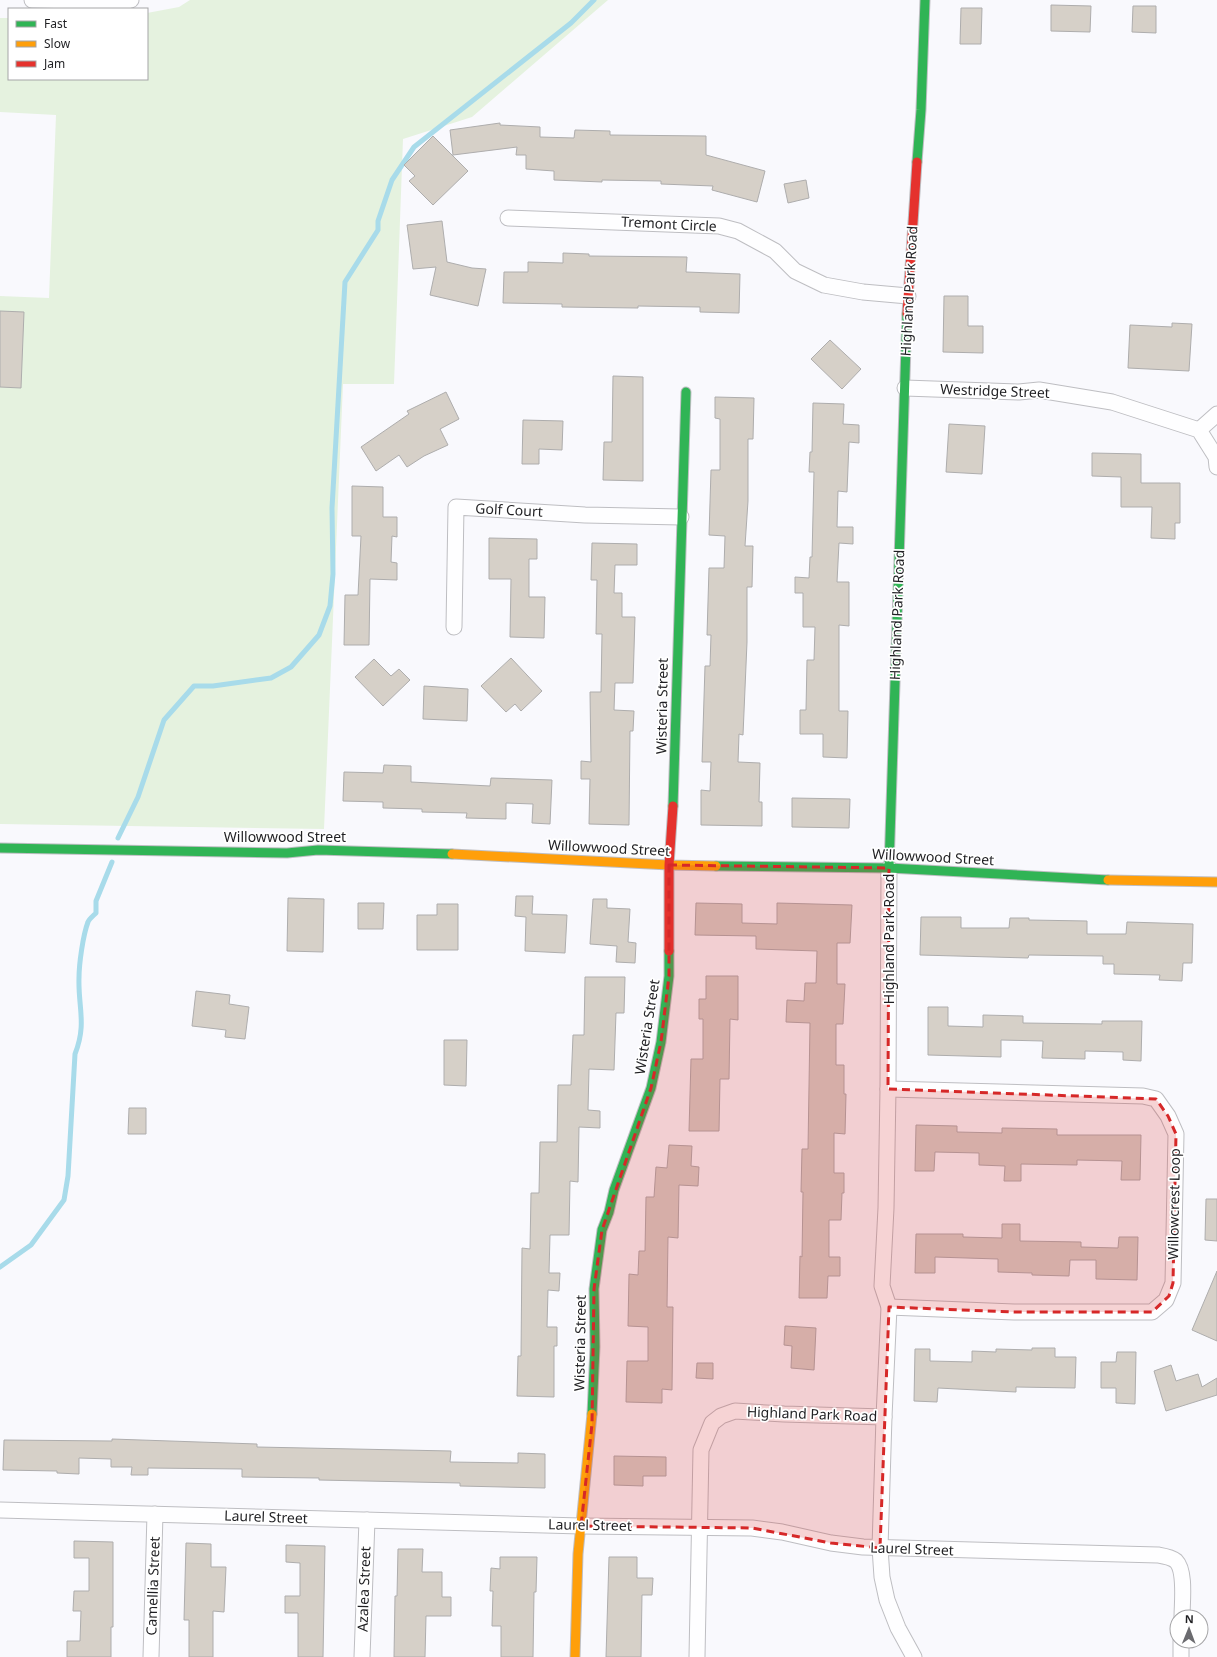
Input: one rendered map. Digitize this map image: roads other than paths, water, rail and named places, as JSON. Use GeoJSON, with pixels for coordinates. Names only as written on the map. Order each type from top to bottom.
{"type":"FeatureCollection","features":[{"type":"Feature","properties":{"kind":"street"},"geometry":{"type":"LineString","coordinates":[[32,0],[125,2],[131,0]]}},
{"type":"Feature","properties":{"kind":"street","name":"Highland Park Road"},"geometry":{"type":"LineString","coordinates":[[697,1657],[701,1450],[712,1424],[722,1416],[735,1411],[884,1417],[889,1307],[882,1286],[886,1208],[888,1089],[889,868],[908,296],[922,110],[925,0]]}},
{"type":"Feature","properties":{"kind":"street","name":"Tremont Circle"},"geometry":{"type":"LineString","coordinates":[[508,218],[720,226],[738,231],[775,251],[795,271],[824,285],[863,292],[908,296]]}},
{"type":"Feature","properties":{"kind":"street","name":"Westridge Street"},"geometry":{"type":"LineString","coordinates":[[905,388],[1019,392],[1039,390],[1112,402],[1199,430]]}},
{"type":"Feature","properties":{"kind":"street","name":"Wisteria Street"},"geometry":{"type":"LineString","coordinates":[[575,1657],[578,1554],[592,1424],[595,1347],[594,1289],[601,1238],[614,1190],[651,1088],[661,1042],[669,976],[668,864],[674,777],[686,392]]}},
{"type":"Feature","properties":{"kind":"street"},"geometry":{"type":"LineString","coordinates":[[1217,414],[1199,430],[1216,457],[1217,467]]}},
{"type":"Feature","properties":{"kind":"street","name":"Golf Court"},"geometry":{"type":"LineString","coordinates":[[454,627],[456,507],[585,515],[681,517]]}},
{"type":"Feature","properties":{"kind":"street","name":"Willowwood Street"},"geometry":{"type":"LineString","coordinates":[[0,848],[287,852],[318,850],[414,852],[668,864],[889,868],[1086,880],[1217,882]]}},
{"type":"Feature","properties":{"kind":"street","name":"Willowcrest Loop"},"geometry":{"type":"LineString","coordinates":[[888,1089],[1143,1096],[1156,1099],[1168,1116],[1176,1134],[1173,1283],[1166,1300],[1152,1312],[1014,1312],[889,1307]]}},
{"type":"Feature","properties":{"kind":"street"},"geometry":{"type":"LineString","coordinates":[[884,1417],[880,1548],[882,1577],[887,1600],[898,1628],[914,1657]]}},
{"type":"Feature","properties":{"kind":"street","name":"Laurel Street"},"geometry":{"type":"LineString","coordinates":[[0,1510],[581,1526],[766,1529],[830,1543],[880,1548],[1158,1555],[1168,1557],[1177,1562],[1183,1584],[1182,1609]]}},
{"type":"Feature","properties":{"kind":"street","name":"Camellia Street"},"geometry":{"type":"LineString","coordinates":[[151,1657],[155,1514]]}},
{"type":"Feature","properties":{"kind":"street","name":"Azalea Street"},"geometry":{"type":"LineString","coordinates":[[362,1657],[367,1520]]}},
{"type":"Feature","properties":{"kind":"waterway"},"geometry":{"type":"LineString","coordinates":[[118,838],[138,797],[164,720],[194,686],[213,686],[271,678],[291,667],[319,635],[330,606],[333,574],[332,508],[345,282],[378,230],[378,221],[392,180],[414,147],[571,23],[594,0]]}},
{"type":"Feature","properties":{"kind":"waterway"},"geometry":{"type":"LineString","coordinates":[[0,1267],[31,1245],[64,1200],[68,1176],[75,1054],[81,1034],[79,978],[84,934],[88,922],[96,913],[96,901],[112,862]]}}]}
